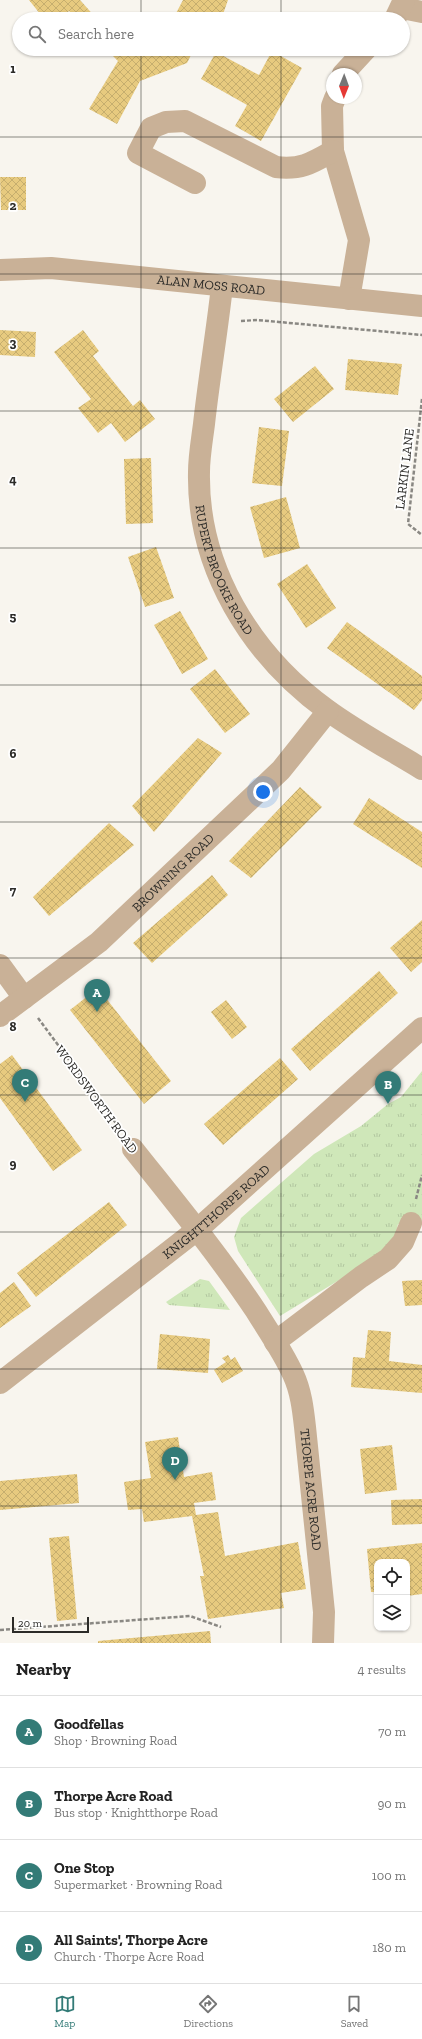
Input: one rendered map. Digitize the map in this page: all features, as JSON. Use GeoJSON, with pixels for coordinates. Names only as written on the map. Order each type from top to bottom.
{"type":"FeatureCollection","features":[{"type":"Feature","properties":{"kind":"street"},"geometry":{"type":"LineString","coordinates":[[349,68],[360,56]]}},
{"type":"Feature","properties":{"kind":"street"},"geometry":{"type":"LineString","coordinates":[[333,104],[333,151],[359,240],[349,299]]}},
{"type":"Feature","properties":{"kind":"street"},"geometry":{"type":"LineString","coordinates":[[195,183],[138,153],[151,128],[166,122],[185,121],[276,167],[290,169],[308,165],[333,151]]}},
{"type":"Feature","properties":{"kind":"street","name":"ALAN MOSS ROAD"},"geometry":{"type":"LineString","coordinates":[[0,270],[51,268],[422,306]]}},
{"type":"Feature","properties":{"kind":"street","name":"RUPERT BROOKE ROAD"},"geometry":{"type":"LineString","coordinates":[[222,286],[199,472],[204,526],[211,557],[237,614],[255,641],[296,686],[328,711],[422,769]]}},
{"type":"Feature","properties":{"kind":"street","name":"BROWNING ROAD"},"geometry":{"type":"LineString","coordinates":[[0,1016],[99,942],[281,770],[328,711]]}},
{"type":"Feature","properties":{"kind":"street"},"geometry":{"type":"LineString","coordinates":[[0,964],[24,998]]}},
{"type":"Feature","properties":{"kind":"street","name":"KNIGHTTHORPE ROAD"},"geometry":{"type":"LineString","coordinates":[[0,1383],[198,1230],[422,1028]]}},
{"type":"Feature","properties":{"kind":"street","name":"WORDSWORTH ROAD"},"geometry":{"type":"LineString","coordinates":[[133,1148],[198,1230]]}},
{"type":"Feature","properties":{"kind":"street"},"geometry":{"type":"LineString","coordinates":[[276,1342],[361,1277],[388,1259],[403,1242],[411,1223]]}},
{"type":"Feature","properties":{"kind":"street","name":"THORPE ACRE ROAD"},"geometry":{"type":"LineString","coordinates":[[198,1230],[238,1285],[276,1342],[293,1374],[302,1398],[324,1612],[323,1643]]}},
{"type":"Feature","properties":{"kind":"path"},"geometry":{"type":"LineString","coordinates":[[218,322],[257,320],[422,335]]}},
{"type":"Feature","properties":{"kind":"path","name":"LARKIN LANE"},"geometry":{"type":"LineString","coordinates":[[422,399],[408,524],[422,535]]}},
{"type":"Feature","properties":{"kind":"path","name":"WORDSWORTH ROAD"},"geometry":{"type":"LineString","coordinates":[[24,998],[133,1148]]}},
{"type":"Feature","properties":{"kind":"path"},"geometry":{"type":"LineString","coordinates":[[0,1630],[190,1616],[221,1627]]}},
{"type":"Feature","properties":{"kind":"green space"},"geometry":{"type":"Polygon","coordinates":[[[422,1071],[422,1225],[398,1224],[394,1240],[364,1265],[280,1316],[238,1251],[234,1237],[241,1218],[314,1154],[361,1126],[388,1104],[401,1097],[422,1071]]]}},
{"type":"Feature","properties":{"kind":"green space"},"geometry":{"type":"Polygon","coordinates":[[[200,1279],[209,1281],[230,1310],[169,1305],[166,1302],[200,1279]]]}},
{"type":"Feature","properties":{"kind":"building"},"geometry":{"type":"Polygon","coordinates":[[[29,0],[80,0],[91,12],[69,11],[38,12],[29,0]]]}},
{"type":"Feature","properties":{"kind":"building"},"geometry":{"type":"Polygon","coordinates":[[[183,0],[228,0],[224,12],[177,12],[183,0]]]}},
{"type":"Feature","properties":{"kind":"building"},"geometry":{"type":"Polygon","coordinates":[[[113,56],[190,56],[187,63],[140,81],[117,124],[89,109],[118,61],[113,56]]]}},
{"type":"Feature","properties":{"kind":"building"},"geometry":{"type":"Polygon","coordinates":[[[214,56],[223,56],[259,75],[269,56],[281,56],[302,68],[261,141],[235,126],[247,105],[201,79],[214,56]]]}},
{"type":"Feature","properties":{"kind":"building"},"geometry":{"type":"Polygon","coordinates":[[[0,177],[26,177],[26,210],[1,210],[0,177]]]}},
{"type":"Feature","properties":{"kind":"building"},"geometry":{"type":"Polygon","coordinates":[[[0,330],[36,332],[35,357],[0,355],[0,330]]]}},
{"type":"Feature","properties":{"kind":"building"},"geometry":{"type":"Polygon","coordinates":[[[83,330],[99,351],[93,356],[133,406],[140,400],[155,419],[125,442],[111,423],[98,433],[78,408],[91,399],[54,352],[83,330]]]}},
{"type":"Feature","properties":{"kind":"building"},"geometry":{"type":"Polygon","coordinates":[[[348,359],[402,364],[398,395],[345,390],[348,359]]]}},
{"type":"Feature","properties":{"kind":"building"},"geometry":{"type":"Polygon","coordinates":[[[315,366],[334,389],[293,422],[274,399],[315,366]]]}},
{"type":"Feature","properties":{"kind":"building"},"geometry":{"type":"Polygon","coordinates":[[[259,427],[289,431],[282,486],[252,483],[259,427]]]}},
{"type":"Feature","properties":{"kind":"building"},"geometry":{"type":"Polygon","coordinates":[[[151,458],[153,523],[126,524],[124,459],[151,458]]]}},
{"type":"Feature","properties":{"kind":"building"},"geometry":{"type":"Polygon","coordinates":[[[286,497],[300,548],[264,558],[250,507],[286,497]]]}},
{"type":"Feature","properties":{"kind":"building"},"geometry":{"type":"Polygon","coordinates":[[[156,547],[174,598],[145,607],[128,557],[156,547]]]}},
{"type":"Feature","properties":{"kind":"building"},"geometry":{"type":"Polygon","coordinates":[[[307,564],[336,608],[306,628],[277,584],[307,564]]]}},
{"type":"Feature","properties":{"kind":"building"},"geometry":{"type":"Polygon","coordinates":[[[180,611],[208,659],[182,674],[154,625],[180,611]]]}},
{"type":"Feature","properties":{"kind":"building"},"geometry":{"type":"Polygon","coordinates":[[[347,622],[422,676],[422,700],[414,710],[327,648],[347,622]]]}},
{"type":"Feature","properties":{"kind":"building"},"geometry":{"type":"Polygon","coordinates":[[[215,669],[250,714],[225,733],[190,689],[215,669]]]}},
{"type":"Feature","properties":{"kind":"building"},"geometry":{"type":"Polygon","coordinates":[[[198,738],[222,753],[154,832],[132,806],[198,738]]]}},
{"type":"Feature","properties":{"kind":"building"},"geometry":{"type":"Polygon","coordinates":[[[300,787],[322,807],[251,878],[229,861],[300,787]]]}},
{"type":"Feature","properties":{"kind":"building"},"geometry":{"type":"Polygon","coordinates":[[[369,798],[422,832],[422,868],[353,824],[369,798]]]}},
{"type":"Feature","properties":{"kind":"building"},"geometry":{"type":"Polygon","coordinates":[[[109,823],[134,845],[49,916],[33,897],[109,823]]]}},
{"type":"Feature","properties":{"kind":"building"},"geometry":{"type":"Polygon","coordinates":[[[212,875],[228,895],[152,963],[133,943],[212,875]]]}},
{"type":"Feature","properties":{"kind":"building"},"geometry":{"type":"Polygon","coordinates":[[[422,920],[422,962],[411,972],[390,948],[422,920]]]}},
{"type":"Feature","properties":{"kind":"building"},"geometry":{"type":"Polygon","coordinates":[[[379,971],[398,993],[310,1071],[291,1049],[379,971]]]}},
{"type":"Feature","properties":{"kind":"building"},"geometry":{"type":"Polygon","coordinates":[[[98,988],[171,1081],[144,1104],[70,1010],[98,988]]]}},
{"type":"Feature","properties":{"kind":"building"},"geometry":{"type":"Polygon","coordinates":[[[226,1000],[247,1027],[232,1039],[211,1012],[226,1000]]]}},
{"type":"Feature","properties":{"kind":"building"},"geometry":{"type":"Polygon","coordinates":[[[12,1055],[82,1150],[53,1171],[0,1098],[0,1064],[12,1055]]]}},
{"type":"Feature","properties":{"kind":"building"},"geometry":{"type":"Polygon","coordinates":[[[280,1058],[298,1079],[223,1145],[204,1124],[280,1058]]]}},
{"type":"Feature","properties":{"kind":"building"},"geometry":{"type":"Polygon","coordinates":[[[109,1202],[127,1225],[36,1297],[17,1273],[109,1202]]]}},
{"type":"Feature","properties":{"kind":"building"},"geometry":{"type":"Polygon","coordinates":[[[422,1280],[422,1305],[405,1306],[402,1281],[422,1280]]]}},
{"type":"Feature","properties":{"kind":"building"},"geometry":{"type":"Polygon","coordinates":[[[14,1282],[31,1306],[0,1328],[0,1293],[14,1282]]]}},
{"type":"Feature","properties":{"kind":"building"},"geometry":{"type":"Polygon","coordinates":[[[368,1330],[391,1332],[389,1361],[422,1365],[422,1393],[351,1387],[353,1357],[365,1358],[368,1330]]]}},
{"type":"Feature","properties":{"kind":"building"},"geometry":{"type":"Polygon","coordinates":[[[160,1334],[210,1339],[208,1373],[157,1369],[160,1334]]]}},
{"type":"Feature","properties":{"kind":"building"},"geometry":{"type":"Polygon","coordinates":[[[228,1355],[231,1360],[235,1357],[243,1371],[222,1383],[214,1370],[226,1362],[222,1358],[228,1355]]]}},
{"type":"Feature","properties":{"kind":"building"},"geometry":{"type":"Polygon","coordinates":[[[178,1437],[184,1477],[212,1472],[216,1500],[194,1503],[196,1515],[218,1512],[225,1556],[298,1542],[306,1589],[281,1593],[284,1608],[208,1619],[200,1576],[204,1576],[192,1516],[144,1522],[142,1509],[128,1510],[124,1482],[151,1478],[145,1442],[178,1437]]]}},
{"type":"Feature","properties":{"kind":"building"},"geometry":{"type":"Polygon","coordinates":[[[392,1445],[397,1490],[365,1494],[360,1449],[392,1445]]]}},
{"type":"Feature","properties":{"kind":"building"},"geometry":{"type":"Polygon","coordinates":[[[77,1474],[79,1503],[0,1510],[0,1481],[77,1474]]]}},
{"type":"Feature","properties":{"kind":"building"},"geometry":{"type":"Polygon","coordinates":[[[422,1499],[422,1524],[392,1525],[391,1500],[422,1499]]]}},
{"type":"Feature","properties":{"kind":"building"},"geometry":{"type":"Polygon","coordinates":[[[69,1536],[77,1619],[57,1621],[49,1538],[69,1536]]]}},
{"type":"Feature","properties":{"kind":"building"},"geometry":{"type":"Polygon","coordinates":[[[422,1543],[422,1594],[410,1596],[410,1559],[374,1559],[374,1592],[371,1592],[367,1549],[422,1543]]]}},
{"type":"Feature","properties":{"kind":"building"},"geometry":{"type":"Polygon","coordinates":[[[210,1631],[211,1643],[98,1643],[98,1641],[210,1631]]]}},
{"type":"Feature","properties":{"kind":"place","name":"Goodfellas"},"geometry":{"type":"Point","coordinates":[97,1012]}},
{"type":"Feature","properties":{"kind":"place","name":"One Stop"},"geometry":{"type":"Point","coordinates":[25,1102]}},
{"type":"Feature","properties":{"kind":"place","name":"Thorpe Acre Road"},"geometry":{"type":"Point","coordinates":[388,1104]}},
{"type":"Feature","properties":{"kind":"place","name":"All Saints', Thorpe Acre"},"geometry":{"type":"Point","coordinates":[175,1480]}}]}
